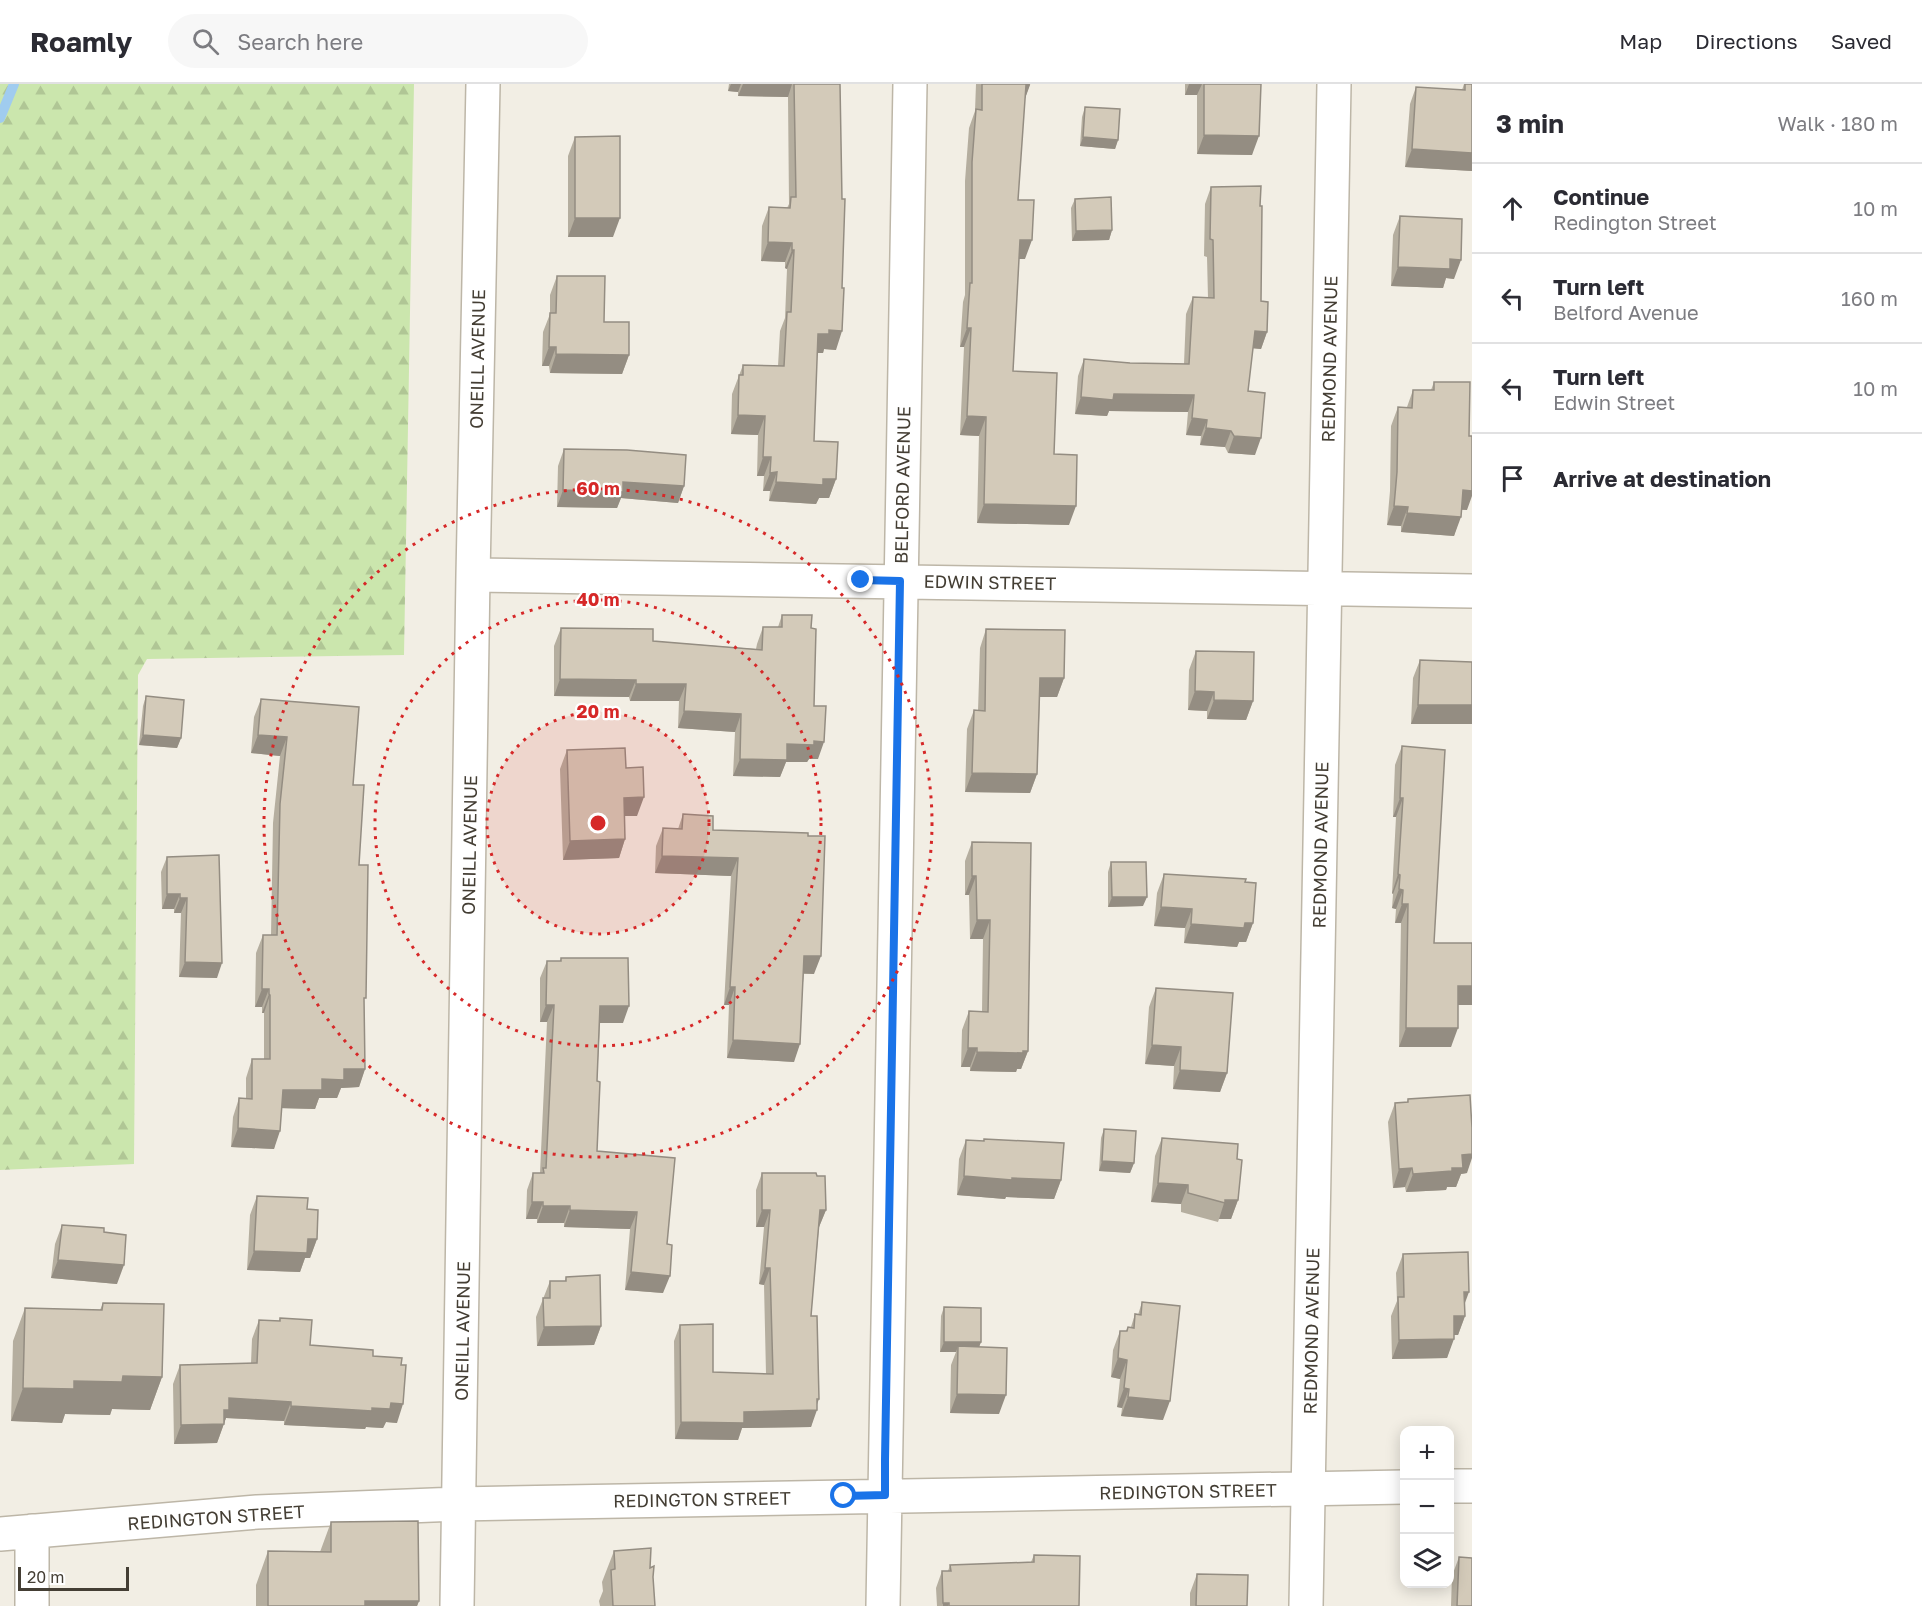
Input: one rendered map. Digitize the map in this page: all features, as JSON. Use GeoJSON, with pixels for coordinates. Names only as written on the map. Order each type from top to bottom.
{"type":"FeatureCollection","features":[{"type":"Feature","properties":{"kind":"street","name":"ONEILL AVENUE"},"geometry":{"type":"LineString","coordinates":[[458,1606],[473,574],[483,84]]}},
{"type":"Feature","properties":{"kind":"street","name":"BELFORD AVENUE"},"geometry":{"type":"LineString","coordinates":[[883,1606],[910,84]]}},
{"type":"Feature","properties":{"kind":"street","name":"REDMOND AVENUE"},"geometry":{"type":"LineString","coordinates":[[1306,1606],[1334,84]]}},
{"type":"Feature","properties":{"kind":"street","name":"EDWIN STREET"},"geometry":{"type":"LineString","coordinates":[[473,574],[1472,591]]}},
{"type":"Feature","properties":{"kind":"street"},"geometry":{"type":"LineString","coordinates":[[1454,1486],[1472,1486]]}},
{"type":"Feature","properties":{"kind":"street","name":"REDINGTON STREET"},"geometry":{"type":"LineString","coordinates":[[0,1534],[257,1512],[458,1504],[1400,1487]]}},
{"type":"Feature","properties":{"kind":"street"},"geometry":{"type":"LineString","coordinates":[[32,1531],[32,1606]]}},
{"type":"Feature","properties":{"kind":"green space"},"geometry":{"type":"Polygon","coordinates":[[[0,84],[414,84],[404,655],[147,659],[138,675],[134,1164],[0,1170],[0,84]]]}},
{"type":"Feature","properties":{"kind":"building"},"geometry":{"type":"Polygon","coordinates":[[[794,84],[840,84],[842,199],[845,199],[842,331],[829,330],[829,334],[818,334],[814,441],[838,442],[836,479],[823,479],[823,485],[776,482],[777,472],[770,473],[771,457],[763,457],[765,416],[738,415],[739,375],[743,375],[743,365],[784,366],[787,312],[791,312],[794,250],[792,250],[792,243],[768,242],[769,207],[790,208],[791,197],[796,197],[794,84]]]}},
{"type":"Feature","properties":{"kind":"building"},"geometry":{"type":"Polygon","coordinates":[[[982,84],[1030,84],[1026,85],[1018,200],[1034,200],[1032,240],[1020,240],[1013,371],[1057,373],[1054,454],[1077,455],[1076,506],[984,504],[986,417],[967,416],[971,328],[967,328],[970,283],[972,283],[972,162],[976,109],[982,110],[982,84]]]}},
{"type":"Feature","properties":{"kind":"building"},"geometry":{"type":"Polygon","coordinates":[[[1204,84],[1261,84],[1259,136],[1204,135],[1204,84]]]}},
{"type":"Feature","properties":{"kind":"building"},"geometry":{"type":"Polygon","coordinates":[[[1465,84],[1472,84],[1472,153],[1412,149],[1416,87],[1465,90],[1465,84]]]}},
{"type":"Feature","properties":{"kind":"building"},"geometry":{"type":"Polygon","coordinates":[[[1085,107],[1120,109],[1118,140],[1083,137],[1085,107]]]}},
{"type":"Feature","properties":{"kind":"building"},"geometry":{"type":"Polygon","coordinates":[[[620,136],[620,218],[575,218],[575,137],[620,136]]]}},
{"type":"Feature","properties":{"kind":"building"},"geometry":{"type":"Polygon","coordinates":[[[1261,186],[1261,301],[1268,302],[1267,332],[1255,331],[1248,391],[1265,393],[1261,438],[1234,436],[1231,431],[1206,428],[1207,420],[1192,418],[1194,395],[1114,394],[1113,400],[1081,397],[1084,359],[1130,363],[1189,364],[1193,297],[1214,298],[1213,240],[1210,239],[1211,187],[1261,186]]]}},
{"type":"Feature","properties":{"kind":"building"},"geometry":{"type":"Polygon","coordinates":[[[1111,197],[1112,230],[1076,231],[1075,199],[1111,197]]]}},
{"type":"Feature","properties":{"kind":"building"},"geometry":{"type":"Polygon","coordinates":[[[1400,216],[1462,219],[1461,260],[1450,259],[1450,269],[1398,267],[1400,216]]]}},
{"type":"Feature","properties":{"kind":"building"},"geometry":{"type":"Polygon","coordinates":[[[557,276],[605,276],[604,322],[629,322],[629,355],[556,354],[556,347],[549,347],[550,313],[556,313],[557,276]]]}},
{"type":"Feature","properties":{"kind":"building"},"geometry":{"type":"Polygon","coordinates":[[[1434,382],[1470,382],[1469,436],[1472,436],[1472,491],[1463,490],[1461,517],[1407,513],[1408,507],[1394,506],[1398,407],[1412,408],[1413,390],[1434,390],[1434,382]]]}},
{"type":"Feature","properties":{"kind":"building"},"geometry":{"type":"Polygon","coordinates":[[[564,449],[627,450],[686,455],[684,486],[623,482],[623,492],[563,490],[564,449]]]}},
{"type":"Feature","properties":{"kind":"building"},"geometry":{"type":"Polygon","coordinates":[[[782,615],[812,615],[811,628],[816,629],[814,706],[826,706],[824,742],[814,741],[814,745],[787,744],[787,760],[740,759],[741,714],[684,711],[686,684],[636,684],[636,680],[560,679],[561,628],[653,629],[653,641],[762,650],[763,627],[782,627],[782,615]]]}},
{"type":"Feature","properties":{"kind":"building"},"geometry":{"type":"Polygon","coordinates":[[[986,629],[1065,630],[1064,678],[1040,678],[1037,774],[972,773],[974,710],[985,711],[986,629]]]}},
{"type":"Feature","properties":{"kind":"building"},"geometry":{"type":"Polygon","coordinates":[[[1196,651],[1254,652],[1253,701],[1214,700],[1214,692],[1195,691],[1196,651]]]}},
{"type":"Feature","properties":{"kind":"building"},"geometry":{"type":"Polygon","coordinates":[[[1420,660],[1472,662],[1472,705],[1418,705],[1420,660]]]}},
{"type":"Feature","properties":{"kind":"building"},"geometry":{"type":"Polygon","coordinates":[[[146,696],[184,700],[181,738],[143,735],[146,696]]]}},
{"type":"Feature","properties":{"kind":"building"},"geometry":{"type":"Polygon","coordinates":[[[261,699],[359,707],[353,785],[364,785],[359,865],[368,865],[366,998],[364,998],[365,1069],[344,1069],[344,1080],[322,1079],[322,1090],[283,1090],[280,1131],[238,1128],[239,1098],[252,1099],[252,1059],[270,1059],[270,995],[269,989],[262,989],[263,935],[277,935],[280,804],[287,737],[258,735],[261,699]]]}},
{"type":"Feature","properties":{"kind":"building"},"geometry":{"type":"Polygon","coordinates":[[[1402,746],[1445,750],[1434,943],[1472,943],[1472,986],[1458,986],[1458,1028],[1406,1028],[1408,904],[1402,904],[1403,890],[1399,889],[1400,875],[1398,874],[1403,798],[1400,798],[1402,746]]]}},
{"type":"Feature","properties":{"kind":"building"},"geometry":{"type":"Polygon","coordinates":[[[625,748],[626,768],[643,767],[644,797],[624,798],[625,839],[570,841],[567,750],[625,748]]]}},
{"type":"Feature","properties":{"kind":"building"},"geometry":{"type":"Polygon","coordinates":[[[683,814],[713,816],[713,830],[808,833],[808,836],[825,836],[821,956],[804,956],[800,1044],[733,1040],[735,987],[730,987],[738,858],[662,856],[663,828],[682,829],[683,814]]]}},
{"type":"Feature","properties":{"kind":"building"},"geometry":{"type":"Polygon","coordinates":[[[972,842],[1031,843],[1028,1051],[1023,1051],[1023,1053],[977,1052],[977,1048],[968,1048],[969,1011],[988,1012],[990,920],[977,920],[976,876],[972,876],[972,842]]]}},
{"type":"Feature","properties":{"kind":"building"},"geometry":{"type":"Polygon","coordinates":[[[219,855],[222,963],[185,962],[187,898],[180,898],[180,894],[167,894],[167,857],[219,855]]]}},
{"type":"Feature","properties":{"kind":"building"},"geometry":{"type":"Polygon","coordinates":[[[1111,862],[1146,862],[1147,897],[1112,897],[1111,862]]]}},
{"type":"Feature","properties":{"kind":"building"},"geometry":{"type":"Polygon","coordinates":[[[1164,874],[1246,879],[1245,882],[1256,883],[1253,923],[1245,923],[1244,928],[1191,924],[1192,909],[1161,907],[1164,874]]]}},
{"type":"Feature","properties":{"kind":"building"},"geometry":{"type":"Polygon","coordinates":[[[561,958],[628,958],[629,1006],[600,1006],[597,1151],[675,1158],[667,1244],[672,1245],[670,1276],[631,1272],[637,1212],[570,1210],[570,1206],[543,1206],[543,1202],[532,1202],[533,1173],[544,1173],[543,1168],[546,1168],[554,1005],[546,1005],[547,961],[561,961],[561,958]]]}},
{"type":"Feature","properties":{"kind":"building"},"geometry":{"type":"Polygon","coordinates":[[[1156,988],[1233,993],[1227,1073],[1180,1070],[1181,1047],[1152,1045],[1156,988]]]}},
{"type":"Feature","properties":{"kind":"building"},"geometry":{"type":"Polygon","coordinates":[[[1470,1095],[1472,1154],[1462,1155],[1463,1168],[1413,1174],[1412,1168],[1399,1169],[1395,1103],[1408,1102],[1408,1099],[1470,1095]]]}},
{"type":"Feature","properties":{"kind":"building"},"geometry":{"type":"Polygon","coordinates":[[[1104,1129],[1136,1131],[1134,1163],[1102,1161],[1104,1129]]]}},
{"type":"Feature","properties":{"kind":"building"},"geometry":{"type":"Polygon","coordinates":[[[1162,1138],[1238,1144],[1237,1159],[1242,1160],[1238,1200],[1225,1200],[1225,1203],[1188,1193],[1188,1185],[1158,1183],[1162,1138]]]}},
{"type":"Feature","properties":{"kind":"building"},"geometry":{"type":"Polygon","coordinates":[[[984,1139],[1064,1143],[1061,1180],[1012,1178],[1012,1180],[964,1176],[966,1140],[984,1141],[984,1139]]]}},
{"type":"Feature","properties":{"kind":"building"},"geometry":{"type":"Polygon","coordinates":[[[762,1173],[816,1173],[817,1176],[825,1176],[826,1210],[820,1210],[811,1316],[817,1316],[819,1399],[817,1399],[817,1410],[744,1412],[744,1423],[681,1422],[680,1325],[713,1324],[713,1372],[773,1374],[770,1268],[765,1268],[770,1210],[762,1210],[762,1173]]]}},
{"type":"Feature","properties":{"kind":"building"},"geometry":{"type":"Polygon","coordinates":[[[257,1196],[308,1198],[307,1209],[318,1210],[317,1239],[308,1239],[307,1253],[254,1251],[257,1196]]]}},
{"type":"Feature","properties":{"kind":"building"},"geometry":{"type":"Polygon","coordinates":[[[62,1225],[104,1228],[104,1232],[126,1235],[124,1265],[58,1260],[62,1225]]]}},
{"type":"Feature","properties":{"kind":"building"},"geometry":{"type":"Polygon","coordinates":[[[1468,1252],[1469,1292],[1464,1292],[1465,1316],[1454,1316],[1454,1339],[1399,1340],[1398,1297],[1404,1297],[1403,1254],[1468,1252]]]}},
{"type":"Feature","properties":{"kind":"building"},"geometry":{"type":"Polygon","coordinates":[[[600,1275],[601,1326],[544,1327],[543,1298],[550,1298],[550,1281],[566,1281],[566,1277],[600,1275]]]}},
{"type":"Feature","properties":{"kind":"building"},"geometry":{"type":"Polygon","coordinates":[[[1142,1302],[1180,1306],[1170,1401],[1128,1397],[1129,1389],[1124,1388],[1127,1360],[1118,1358],[1120,1331],[1127,1331],[1128,1327],[1134,1328],[1135,1314],[1141,1315],[1142,1302]]]}},
{"type":"Feature","properties":{"kind":"building"},"geometry":{"type":"Polygon","coordinates":[[[103,1303],[164,1304],[162,1377],[123,1376],[122,1382],[74,1381],[74,1389],[23,1388],[25,1308],[102,1310],[103,1303]]]}},
{"type":"Feature","properties":{"kind":"building"},"geometry":{"type":"Polygon","coordinates":[[[944,1307],[981,1308],[981,1342],[944,1342],[944,1307]]]}},
{"type":"Feature","properties":{"kind":"building"},"geometry":{"type":"Polygon","coordinates":[[[280,1318],[312,1320],[310,1345],[373,1350],[373,1356],[402,1358],[401,1365],[406,1365],[403,1404],[391,1403],[390,1409],[372,1408],[372,1411],[291,1406],[291,1402],[229,1398],[229,1410],[224,1410],[224,1424],[181,1425],[180,1365],[257,1363],[259,1320],[280,1321],[280,1318]]]}},
{"type":"Feature","properties":{"kind":"building"},"geometry":{"type":"Polygon","coordinates":[[[958,1346],[1007,1348],[1006,1395],[957,1394],[958,1346]]]}},
{"type":"Feature","properties":{"kind":"building"},"geometry":{"type":"Polygon","coordinates":[[[418,1521],[419,1601],[365,1601],[365,1606],[268,1606],[268,1551],[331,1552],[331,1522],[418,1521]]]}},
{"type":"Feature","properties":{"kind":"building"},"geometry":{"type":"Polygon","coordinates":[[[651,1548],[650,1568],[654,1566],[655,1606],[613,1606],[611,1570],[615,1569],[614,1551],[651,1548]]]}},
{"type":"Feature","properties":{"kind":"building"},"geometry":{"type":"Polygon","coordinates":[[[1034,1555],[1080,1556],[1079,1606],[949,1606],[949,1603],[943,1603],[942,1571],[951,1571],[950,1565],[1034,1562],[1034,1555]]]}},
{"type":"Feature","properties":{"kind":"building"},"geometry":{"type":"Polygon","coordinates":[[[1459,1557],[1472,1558],[1472,1606],[1457,1606],[1459,1557]]]}},
{"type":"Feature","properties":{"kind":"building"},"geometry":{"type":"Polygon","coordinates":[[[1197,1574],[1248,1575],[1247,1606],[1196,1606],[1197,1574]]]}},
{"type":"Feature","properties":{"kind":"waterway"},"geometry":{"type":"LineString","coordinates":[[0,118],[14,84]]}},
{"type":"Feature","properties":{"kind":"route"},"geometry":{"type":"LineString","coordinates":[[844,1496],[885,1495],[900,581],[861,580]]}}]}
